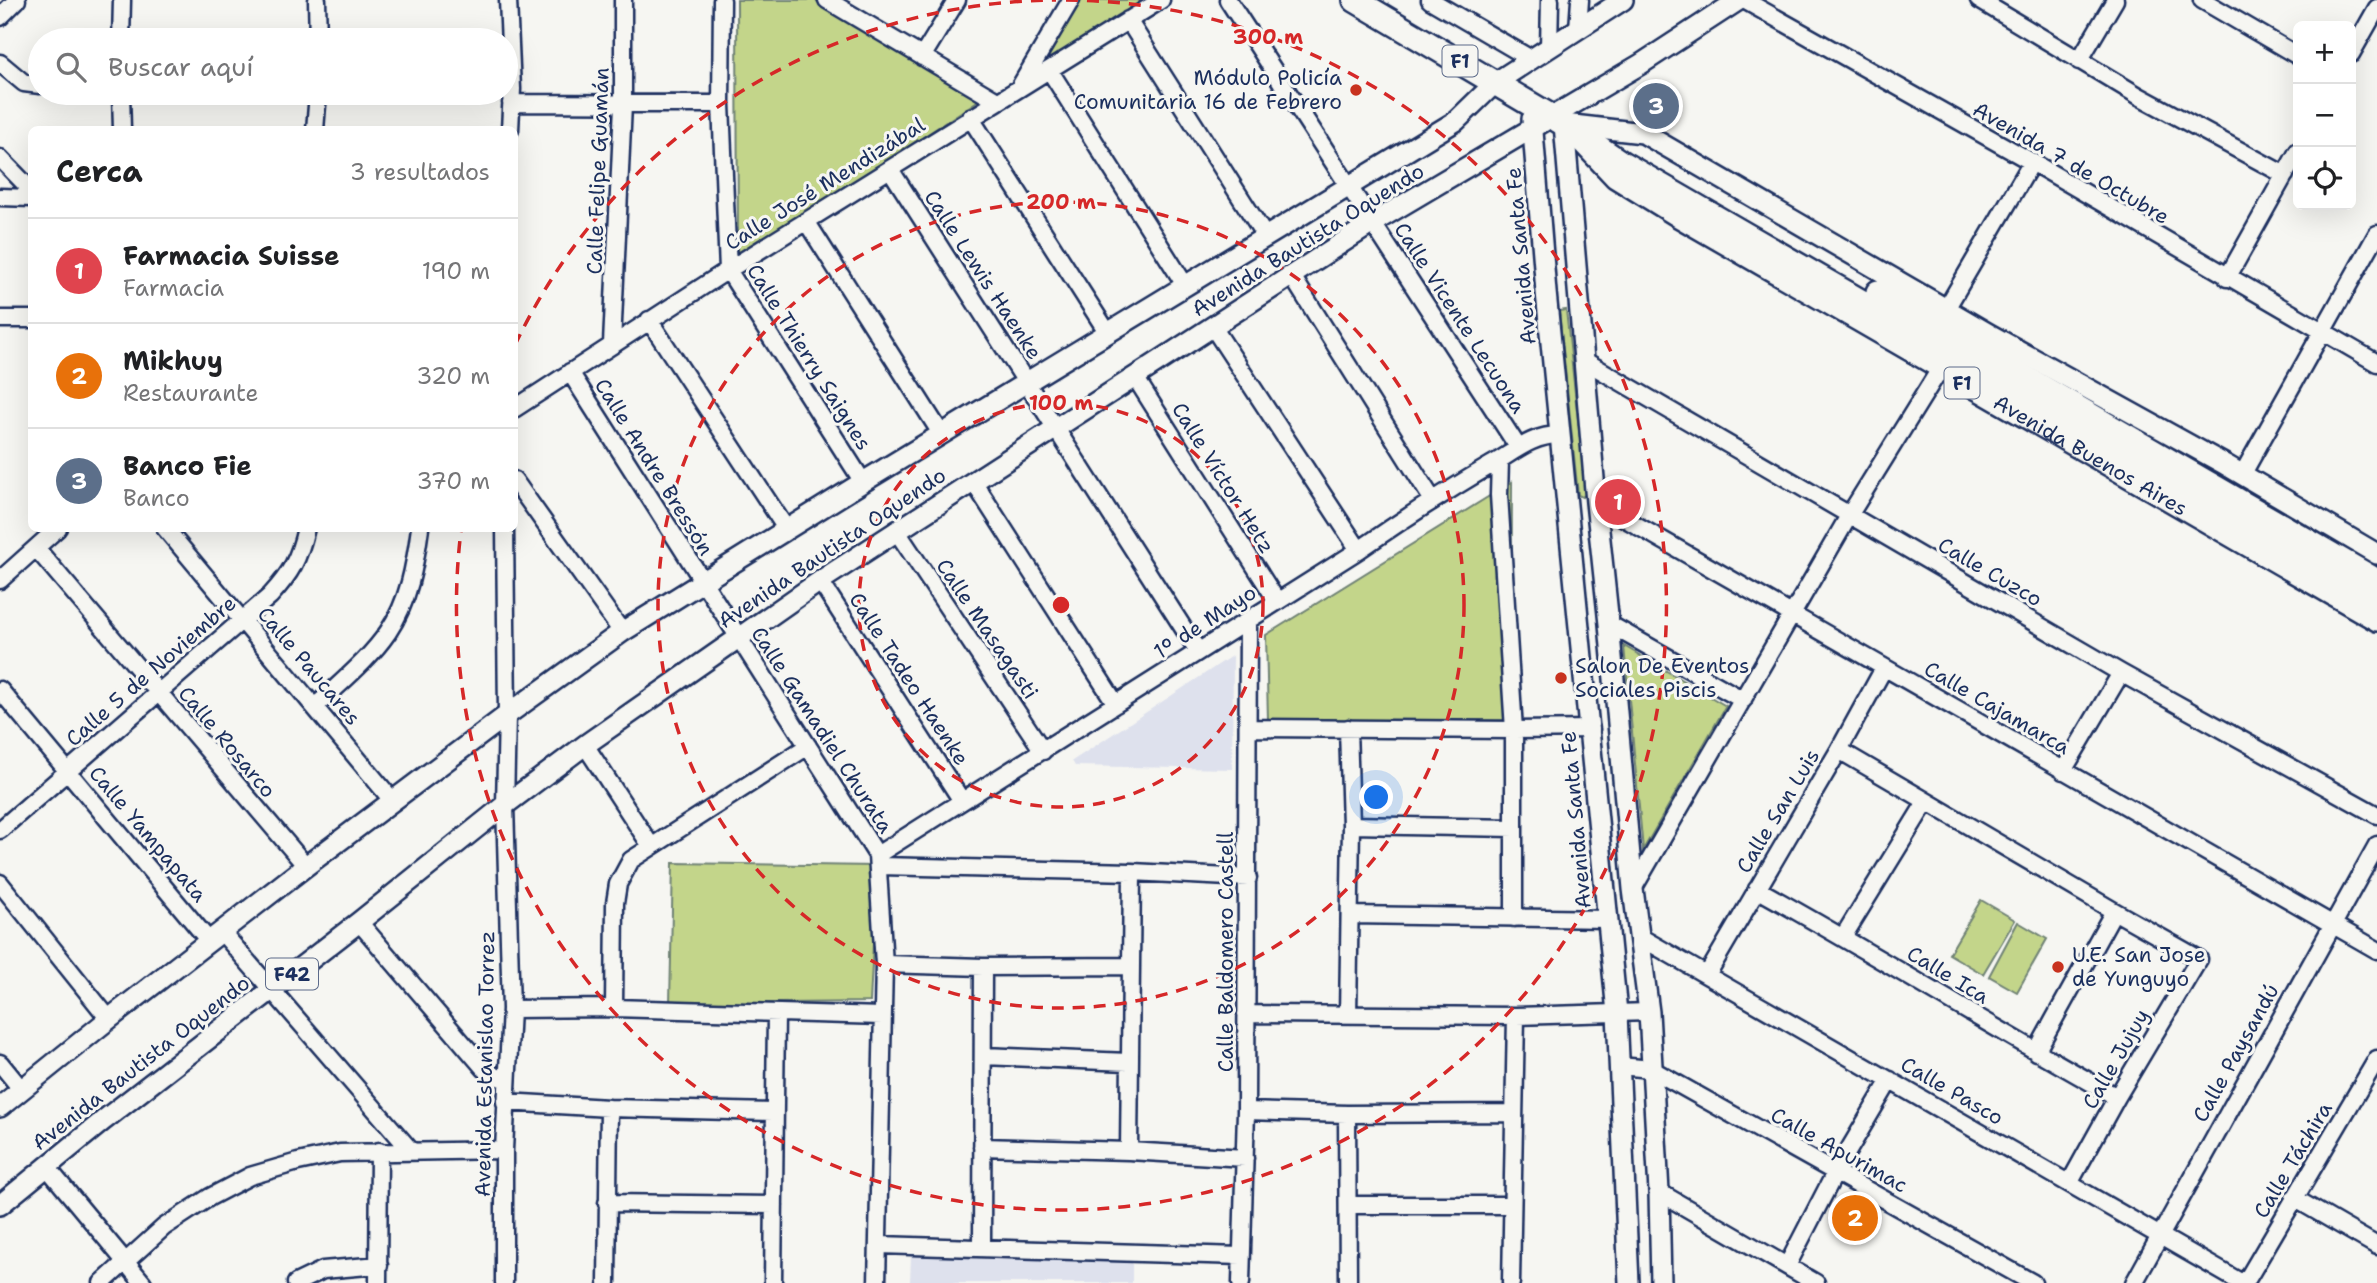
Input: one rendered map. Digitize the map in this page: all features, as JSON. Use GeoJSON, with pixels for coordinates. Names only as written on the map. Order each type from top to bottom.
{"type":"FeatureCollection","features":[{"type":"Feature","properties":{"kind":"highway","name":"Avenida Buenos Aires"},"geometry":{"type":"LineString","coordinates":[[1355,0],[1531,104],[1550,123],[2377,600]]}},
{"type":"Feature","properties":{"kind":"highway","name":"Avenida Buenos Aires"},"geometry":{"type":"LineString","coordinates":[[1550,123],[1627,149],[2377,581]]}},
{"type":"Feature","properties":{"kind":"main road","name":"Avenida Bautista Oquendo"},"geometry":{"type":"LineString","coordinates":[[0,1107],[392,800],[622,632],[1455,121],[1496,82],[1623,0]]}},
{"type":"Feature","properties":{"kind":"main road","name":"Avenida Bautista Oquendo"},"geometry":{"type":"LineString","coordinates":[[0,1205],[505,805],[585,745],[820,581],[1374,222],[1550,123],[1741,0]]}},
{"type":"Feature","properties":{"kind":"main road","name":"Avenida Buenos Aires"},"geometry":{"type":"LineString","coordinates":[[1550,123],[1643,134],[2377,554]]}},
{"type":"Feature","properties":{"kind":"main road","name":"Avenida Buenos Aires"},"geometry":{"type":"LineString","coordinates":[[1550,123],[1615,178],[2377,621]]}},
{"type":"Feature","properties":{"kind":"main road"},"geometry":{"type":"LineString","coordinates":[[1550,123],[1585,361],[1633,889],[1649,1012],[1661,1283]]}},
{"type":"Feature","properties":{"kind":"main road","name":"Avenida Santa Fe"},"geometry":{"type":"LineString","coordinates":[[1550,123],[1559,435],[1591,729],[1617,1013],[1629,1283]]}},
{"type":"Feature","properties":{"kind":"street"},"geometry":{"type":"LineString","coordinates":[[0,17],[17,0]]}},
{"type":"Feature","properties":{"kind":"street"},"geometry":{"type":"LineString","coordinates":[[121,28],[122,0]]}},
{"type":"Feature","properties":{"kind":"street"},"geometry":{"type":"LineString","coordinates":[[317,0],[317,28]]}},
{"type":"Feature","properties":{"kind":"street"},"geometry":{"type":"LineString","coordinates":[[508,0],[509,28]]}},
{"type":"Feature","properties":{"kind":"street","name":"Calle Felipe Guamán"},"geometry":{"type":"LineString","coordinates":[[612,344],[623,105],[623,0]]}},
{"type":"Feature","properties":{"kind":"street","name":"Calle Thierry Saignes"},"geometry":{"type":"LineString","coordinates":[[722,0],[721,104],[728,270],[863,482]]}},
{"type":"Feature","properties":{"kind":"street"},"geometry":{"type":"LineString","coordinates":[[922,57],[957,0]]}},
{"type":"Feature","properties":{"kind":"street"},"geometry":{"type":"LineString","coordinates":[[1018,89],[1071,0]]}},
{"type":"Feature","properties":{"kind":"street","name":"Calle José Mendizábal"},"geometry":{"type":"LineString","coordinates":[[518,406],[649,320],[970,117],[1050,71],[1161,0]]}},
{"type":"Feature","properties":{"kind":"street","name":"Calle Vicente Lecuona"},"geometry":{"type":"LineString","coordinates":[[1228,0],[1518,447]]}},
{"type":"Feature","properties":{"kind":"street"},"geometry":{"type":"LineString","coordinates":[[1430,0],[1531,59]]}},
{"type":"Feature","properties":{"kind":"street"},"geometry":{"type":"LineString","coordinates":[[1549,48],[1550,0]]}},
{"type":"Feature","properties":{"kind":"street"},"geometry":{"type":"LineString","coordinates":[[1578,29],[1580,0]]}},
{"type":"Feature","properties":{"kind":"street","name":"Avenida 7 de Octubre"},"geometry":{"type":"LineString","coordinates":[[1741,0],[2032,162],[2377,363]]}},
{"type":"Feature","properties":{"kind":"street"},"geometry":{"type":"LineString","coordinates":[[1979,0],[2139,96],[2285,175]]}},
{"type":"Feature","properties":{"kind":"street"},"geometry":{"type":"LineString","coordinates":[[2079,61],[2115,0]]}},
{"type":"Feature","properties":{"kind":"street"},"geometry":{"type":"LineString","coordinates":[[2202,0],[2293,53]]}},
{"type":"Feature","properties":{"kind":"street"},"geometry":{"type":"LineString","coordinates":[[836,2],[997,102]]}},
{"type":"Feature","properties":{"kind":"street"},"geometry":{"type":"LineString","coordinates":[[2356,45],[2377,8]]}},
{"type":"Feature","properties":{"kind":"street"},"geometry":{"type":"LineString","coordinates":[[1128,20],[1265,236]]}},
{"type":"Feature","properties":{"kind":"street"},"geometry":{"type":"LineString","coordinates":[[0,63],[28,84]]}},
{"type":"Feature","properties":{"kind":"street"},"geometry":{"type":"LineString","coordinates":[[1050,71],[1185,285]]}},
{"type":"Feature","properties":{"kind":"street"},"geometry":{"type":"LineString","coordinates":[[518,95],[623,105],[721,104]]}},
{"type":"Feature","properties":{"kind":"street"},"geometry":{"type":"LineString","coordinates":[[121,105],[122,126]]}},
{"type":"Feature","properties":{"kind":"street"},"geometry":{"type":"LineString","coordinates":[[315,126],[317,105]]}},
{"type":"Feature","properties":{"kind":"street"},"geometry":{"type":"LineString","coordinates":[[510,105],[510,126]]}},
{"type":"Feature","properties":{"kind":"street"},"geometry":{"type":"LineString","coordinates":[[970,117],[1108,333]]}},
{"type":"Feature","properties":{"kind":"street"},"geometry":{"type":"LineString","coordinates":[[0,158],[28,187]]}},
{"type":"Feature","properties":{"kind":"street"},"geometry":{"type":"LineString","coordinates":[[2227,278],[2293,160]]}},
{"type":"Feature","properties":{"kind":"street"},"geometry":{"type":"LineString","coordinates":[[1946,309],[2032,162]]}},
{"type":"Feature","properties":{"kind":"street","name":"Calle Lewis Haenke"},"geometry":{"type":"LineString","coordinates":[[890,169],[1198,652]]}},
{"type":"Feature","properties":{"kind":"street"},"geometry":{"type":"LineString","coordinates":[[0,197],[28,198]]}},
{"type":"Feature","properties":{"kind":"street"},"geometry":{"type":"LineString","coordinates":[[806,221],[942,435]]}},
{"type":"Feature","properties":{"kind":"street"},"geometry":{"type":"LineString","coordinates":[[2242,475],[2377,234]]}},
{"type":"Feature","properties":{"kind":"street"},"geometry":{"type":"LineString","coordinates":[[1292,276],[1432,499]]}},
{"type":"Feature","properties":{"kind":"street"},"geometry":{"type":"LineString","coordinates":[[0,319],[28,319]]}},
{"type":"Feature","properties":{"kind":"street"},"geometry":{"type":"LineString","coordinates":[[649,320],[787,530]]}},
{"type":"Feature","properties":{"kind":"street"},"geometry":{"type":"LineString","coordinates":[[1213,327],[1359,550]]}},
{"type":"Feature","properties":{"kind":"street","name":"Calle Cuzco"},"geometry":{"type":"LineString","coordinates":[[1585,361],[2121,673],[2377,815]]}},
{"type":"Feature","properties":{"kind":"street"},"geometry":{"type":"LineString","coordinates":[[1633,889],[1850,514],[1940,369]]}},
{"type":"Feature","properties":{"kind":"street","name":"Calle Andre Bressón"},"geometry":{"type":"LineString","coordinates":[[570,372],[702,583]]}},
{"type":"Feature","properties":{"kind":"street","name":"Calle Víctor Hetz"},"geometry":{"type":"LineString","coordinates":[[1135,377],[1277,601]]}},
{"type":"Feature","properties":{"kind":"street","name":"1º de Mayo"},"geometry":{"type":"LineString","coordinates":[[879,861],[962,801],[1359,550],[1432,499],[1518,447],[1548,435],[1559,435]]}},
{"type":"Feature","properties":{"kind":"street"},"geometry":{"type":"LineString","coordinates":[[1500,460],[1499,495],[1514,730],[1514,918]]}},
{"type":"Feature","properties":{"kind":"street"},"geometry":{"type":"LineString","coordinates":[[973,481],[1116,704]]}},
{"type":"Feature","properties":{"kind":"street"},"geometry":{"type":"LineString","coordinates":[[518,486],[622,632]]}},
{"type":"Feature","properties":{"kind":"street","name":"Calle Cajamarca"},"geometry":{"type":"LineString","coordinates":[[1596,502],[2377,950]]}},
{"type":"Feature","properties":{"kind":"street","name":"Calle Masagasti"},"geometry":{"type":"LineString","coordinates":[[896,530],[1043,751]]}},
{"type":"Feature","properties":{"kind":"street"},"geometry":{"type":"LineString","coordinates":[[0,580],[54,532]]}},
{"type":"Feature","properties":{"kind":"street","name":"Calle Paucares"},"geometry":{"type":"LineString","coordinates":[[168,532],[392,800]]}},
{"type":"Feature","properties":{"kind":"street","name":"Calle 5 de Noviembre"},"geometry":{"type":"LineString","coordinates":[[0,830],[243,620],[290,574],[301,552],[305,532]]}},
{"type":"Feature","properties":{"kind":"street"},"geometry":{"type":"LineString","coordinates":[[316,706],[366,658],[388,632],[405,599],[416,560],[420,532]]}},
{"type":"Feature","properties":{"kind":"street","name":"Avenida Estanislao Torrez"},"geometry":{"type":"LineString","coordinates":[[504,1283],[503,1150],[512,1009],[505,805],[505,532]]}},
{"type":"Feature","properties":{"kind":"street","name":"Calle Rosarco"},"geometry":{"type":"LineString","coordinates":[[36,548],[306,866]]}},
{"type":"Feature","properties":{"kind":"street","name":"Calle Tadeo Haenke"},"geometry":{"type":"LineString","coordinates":[[820,581],[962,801]]}},
{"type":"Feature","properties":{"kind":"street","name":"Calle Gamadiel Churata"},"geometry":{"type":"LineString","coordinates":[[702,583],[879,861]]}},
{"type":"Feature","properties":{"kind":"street","name":"Calle Baldomero Castell"},"geometry":{"type":"LineString","coordinates":[[1241,1283],[1246,1111],[1248,621]]}},
{"type":"Feature","properties":{"kind":"street"},"geometry":{"type":"LineString","coordinates":[[1609,624],[1743,700]]}},
{"type":"Feature","properties":{"kind":"street","name":"Calle San Luis"},"geometry":{"type":"LineString","coordinates":[[1707,975],[1885,668]]}},
{"type":"Feature","properties":{"kind":"street"},"geometry":{"type":"LineString","coordinates":[[2063,771],[2121,673]]}},
{"type":"Feature","properties":{"kind":"street","name":"Calle Yampapata"},"geometry":{"type":"LineString","coordinates":[[0,690],[215,936],[272,989],[412,1152]]}},
{"type":"Feature","properties":{"kind":"street"},"geometry":{"type":"LineString","coordinates":[[1248,728],[1591,729]]}},
{"type":"Feature","properties":{"kind":"street"},"geometry":{"type":"LineString","coordinates":[[1348,728],[1351,825],[1348,1014]]}},
{"type":"Feature","properties":{"kind":"street"},"geometry":{"type":"LineString","coordinates":[[585,745],[651,846]]}},
{"type":"Feature","properties":{"kind":"street"},"geometry":{"type":"LineString","coordinates":[[614,1008],[615,903],[618,884],[631,860],[808,746]]}},
{"type":"Feature","properties":{"kind":"street"},"geometry":{"type":"LineString","coordinates":[[1839,750],[2114,911],[2036,1052]]}},
{"type":"Feature","properties":{"kind":"street"},"geometry":{"type":"LineString","coordinates":[[1843,937],[1926,802]]}},
{"type":"Feature","properties":{"kind":"street"},"geometry":{"type":"LineString","coordinates":[[1351,825],[1514,828]]}},
{"type":"Feature","properties":{"kind":"street","name":"Calle Paysandú"},"geometry":{"type":"LineString","coordinates":[[2134,1283],[2377,845]]}},
{"type":"Feature","properties":{"kind":"street"},"geometry":{"type":"LineString","coordinates":[[877,1283],[884,964],[879,861],[1248,878]]}},
{"type":"Feature","properties":{"kind":"street"},"geometry":{"type":"LineString","coordinates":[[1129,1151],[1132,872]]}},
{"type":"Feature","properties":{"kind":"street"},"geometry":{"type":"LineString","coordinates":[[0,883],[109,1019]]}},
{"type":"Feature","properties":{"kind":"street","name":"Calle Ica"},"geometry":{"type":"LineString","coordinates":[[1757,889],[2117,1097]]}},
{"type":"Feature","properties":{"kind":"street","name":"Calle Jujuy"},"geometry":{"type":"LineString","coordinates":[[2070,1182],[2199,959],[2114,911]]}},
{"type":"Feature","properties":{"kind":"street"},"geometry":{"type":"LineString","coordinates":[[1351,915],[1608,919]]}},
{"type":"Feature","properties":{"kind":"street"},"geometry":{"type":"LineString","coordinates":[[359,922],[484,1069],[494,1076],[506,1079]]}},
{"type":"Feature","properties":{"kind":"street","name":"Calle Pasco"},"geometry":{"type":"LineString","coordinates":[[1640,937],[2244,1283]]}},
{"type":"Feature","properties":{"kind":"street"},"geometry":{"type":"LineString","coordinates":[[884,964],[983,967],[1130,966]]}},
{"type":"Feature","properties":{"kind":"street"},"geometry":{"type":"LineString","coordinates":[[982,1248],[983,967]]}},
{"type":"Feature","properties":{"kind":"street"},"geometry":{"type":"LineString","coordinates":[[512,1009],[614,1008],[882,1016]]}},
{"type":"Feature","properties":{"kind":"street"},"geometry":{"type":"LineString","coordinates":[[1246,1014],[1516,1016],[1649,1012]]}},
{"type":"Feature","properties":{"kind":"street"},"geometry":{"type":"LineString","coordinates":[[773,1283],[776,1013]]}},
{"type":"Feature","properties":{"kind":"street"},"geometry":{"type":"LineString","coordinates":[[1511,1283],[1516,1016]]}},
{"type":"Feature","properties":{"kind":"street"},"geometry":{"type":"LineString","coordinates":[[983,1056],[1128,1062]]}},
{"type":"Feature","properties":{"kind":"street","name":"Calle Táchira"},"geometry":{"type":"LineString","coordinates":[[2244,1283],[2376,1061]]}},
{"type":"Feature","properties":{"kind":"street"},"geometry":{"type":"LineString","coordinates":[[0,1063],[22,1090]]}},
{"type":"Feature","properties":{"kind":"street","name":"Calle Apurimac"},"geometry":{"type":"LineString","coordinates":[[1620,1066],[1651,1069],[2033,1283]]}},
{"type":"Feature","properties":{"kind":"street"},"geometry":{"type":"LineString","coordinates":[[1787,1266],[1835,1172],[1890,1080]]}},
{"type":"Feature","properties":{"kind":"street"},"geometry":{"type":"LineString","coordinates":[[505,1102],[609,1108],[773,1112]]}},
{"type":"Feature","properties":{"kind":"street"},"geometry":{"type":"LineString","coordinates":[[607,1283],[609,1108]]}},
{"type":"Feature","properties":{"kind":"street"},"geometry":{"type":"LineString","coordinates":[[1246,1111],[1348,1114],[1513,1113]]}},
{"type":"Feature","properties":{"kind":"street"},"geometry":{"type":"LineString","coordinates":[[1348,1114],[1348,1283]]}},
{"type":"Feature","properties":{"kind":"street"},"geometry":{"type":"LineString","coordinates":[[982,1147],[1129,1151],[1245,1158]]}},
{"type":"Feature","properties":{"kind":"street"},"geometry":{"type":"LineString","coordinates":[[102,1283],[164,1227],[211,1197],[250,1177],[298,1162],[340,1153],[503,1150]]}},
{"type":"Feature","properties":{"kind":"street"},"geometry":{"type":"LineString","coordinates":[[378,1283],[379,1151]]}},
{"type":"Feature","properties":{"kind":"street"},"geometry":{"type":"LineString","coordinates":[[46,1166],[143,1283]]}},
{"type":"Feature","properties":{"kind":"street"},"geometry":{"type":"LineString","coordinates":[[1659,1192],[1816,1283]]}},
{"type":"Feature","properties":{"kind":"street"},"geometry":{"type":"LineString","coordinates":[[2294,1198],[2377,1246]]}},
{"type":"Feature","properties":{"kind":"street"},"geometry":{"type":"LineString","coordinates":[[607,1203],[774,1205]]}},
{"type":"Feature","properties":{"kind":"street"},"geometry":{"type":"LineString","coordinates":[[1349,1205],[1511,1205]]}},
{"type":"Feature","properties":{"kind":"street"},"geometry":{"type":"LineString","coordinates":[[879,1245],[1241,1256]]}},
{"type":"Feature","properties":{"kind":"street"},"geometry":{"type":"LineString","coordinates":[[296,1283],[323,1270],[379,1265]]}},
{"type":"Feature","properties":{"kind":"shaded area"},"geometry":{"type":"Polygon","coordinates":[[[1233,655],[1232,769],[1075,766],[1072,761],[1233,655]]]}},
{"type":"Feature","properties":{"kind":"shaded area"},"geometry":{"type":"Polygon","coordinates":[[[911,1256],[1132,1261],[1132,1283],[910,1283],[911,1256]]]}},
{"type":"Feature","properties":{"kind":"green space"},"geometry":{"type":"Polygon","coordinates":[[[737,0],[815,0],[979,100],[738,260],[737,0]]]}},
{"type":"Feature","properties":{"kind":"green space"},"geometry":{"type":"Polygon","coordinates":[[[1079,0],[1149,0],[1044,64],[1079,0]]]}},
{"type":"Feature","properties":{"kind":"green space"},"geometry":{"type":"Polygon","coordinates":[[[1566,310],[1586,494],[1582,497],[1578,495],[1559,311],[1566,310]]]}},
{"type":"Feature","properties":{"kind":"green space"},"geometry":{"type":"Polygon","coordinates":[[[1512,482],[1511,720],[1268,721],[1266,635],[1512,482]]]}},
{"type":"Feature","properties":{"kind":"green space"},"geometry":{"type":"Polygon","coordinates":[[[1624,646],[1726,706],[1643,850],[1624,646]]]}},
{"type":"Feature","properties":{"kind":"green space"},"geometry":{"type":"Polygon","coordinates":[[[673,863],[877,866],[870,1002],[670,1004],[673,863]]]}},
{"type":"Feature","properties":{"kind":"green space"},"geometry":{"type":"Polygon","coordinates":[[[1981,900],[2015,920],[1983,974],[1949,954],[1981,900]]]}},
{"type":"Feature","properties":{"kind":"green space"},"geometry":{"type":"Polygon","coordinates":[[[2018,922],[2047,939],[2017,992],[1989,976],[2018,922]]]}},
{"type":"Feature","properties":{"kind":"place","name":"Módulo Policía Comunitaria 16 de Febrero"},"geometry":{"type":"Point","coordinates":[1356,90]}},
{"type":"Feature","properties":{"kind":"place","name":"Banco Fie"},"geometry":{"type":"Point","coordinates":[1656,106]}},
{"type":"Feature","properties":{"kind":"place","name":"Farmacia Suisse"},"geometry":{"type":"Point","coordinates":[1618,502]}},
{"type":"Feature","properties":{"kind":"place","name":"Salon De Eventos Sociales Piscis"},"geometry":{"type":"Point","coordinates":[1561,678]}},
{"type":"Feature","properties":{"kind":"place","name":"U.E. San Jose de Yunguyo"},"geometry":{"type":"Point","coordinates":[2058,967]}},
{"type":"Feature","properties":{"kind":"place","name":"Mikhuy"},"geometry":{"type":"Point","coordinates":[1855,1218]}}]}
